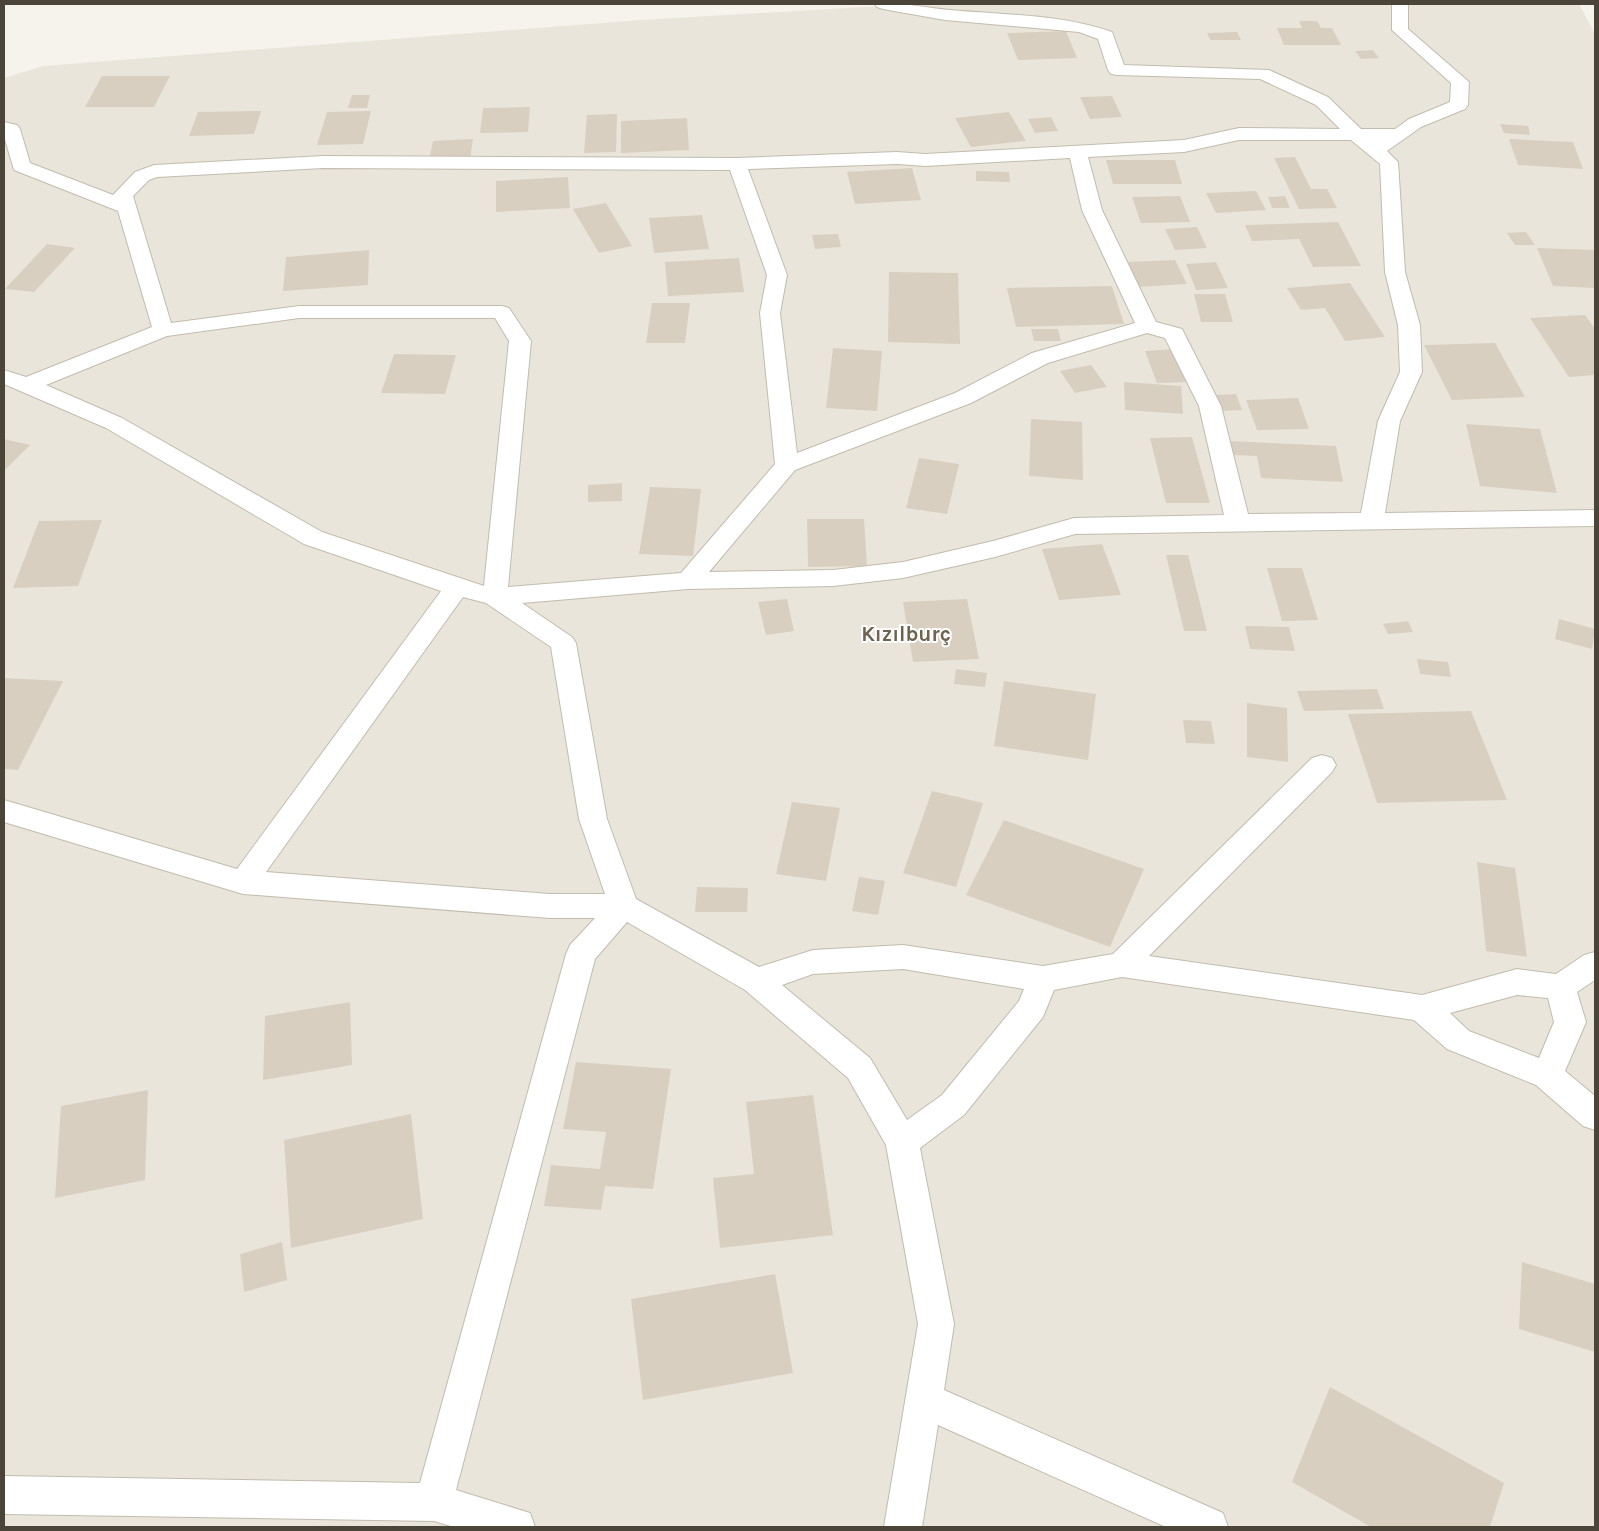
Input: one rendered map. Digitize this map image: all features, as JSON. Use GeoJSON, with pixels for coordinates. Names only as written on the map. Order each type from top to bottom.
{"type":"FeatureCollection","features":[{"type":"Feature","properties":{"kind":"street"},"geometry":{"type":"LineString","coordinates":[[883,4],[945,15],[1082,27],[1106,36],[1117,70],[1263,74],[1293,86],[1322,101],[1356,135],[1389,162],[1395,272],[1409,325],[1411,372],[1389,421],[1372,521]]}},
{"type":"Feature","properties":{"kind":"street"},"geometry":{"type":"LineString","coordinates":[[1377,152],[1415,123],[1459,105],[1460,82],[1400,30],[1400,4]]}},
{"type":"Feature","properties":{"kind":"street"},"geometry":{"type":"LineString","coordinates":[[1072,9],[1082,27]]}},
{"type":"Feature","properties":{"kind":"street"},"geometry":{"type":"LineString","coordinates":[[4,127],[11,129],[21,166],[126,207]]}},
{"type":"Feature","properties":{"kind":"street"},"geometry":{"type":"LineString","coordinates":[[163,330],[123,195],[142,176],[154,171],[323,162],[737,164],[897,158],[925,160],[1184,146],[1239,134],[1400,135]]}},
{"type":"Feature","properties":{"kind":"street"},"geometry":{"type":"LineString","coordinates":[[1078,153],[1092,210],[1147,326]]}},
{"type":"Feature","properties":{"kind":"street"},"geometry":{"type":"LineString","coordinates":[[737,164],[777,275],[770,313],[787,465]]}},
{"type":"Feature","properties":{"kind":"street"},"geometry":{"type":"LineString","coordinates":[[27,385],[163,330],[299,312],[502,312],[520,341],[495,597]]}},
{"type":"Feature","properties":{"kind":"street"},"geometry":{"type":"LineString","coordinates":[[688,581],[787,465],[963,398],[1040,358],[1147,326],[1174,334],[1210,406],[1238,522]]}},
{"type":"Feature","properties":{"kind":"street"},"geometry":{"type":"LineString","coordinates":[[4,377],[114,423],[313,538],[457,587],[495,597],[563,643],[593,819],[624,906]]}},
{"type":"Feature","properties":{"kind":"street"},"geometry":{"type":"LineString","coordinates":[[495,597],[688,581],[833,578],[903,570],[995,549],[1074,526],[1595,518]]}},
{"type":"Feature","properties":{"kind":"street"},"geometry":{"type":"LineString","coordinates":[[243,882],[457,587]]}},
{"type":"Feature","properties":{"kind":"street"},"geometry":{"type":"LineString","coordinates":[[1122,965],[1322,765]]}},
{"type":"Feature","properties":{"kind":"street"},"geometry":{"type":"LineString","coordinates":[[4,811],[243,882],[550,906],[624,906],[756,981],[859,1068],[902,1142],[936,1324],[903,1527]]}},
{"type":"Feature","properties":{"kind":"street"},"geometry":{"type":"LineString","coordinates":[[434,1502],[581,954],[624,906]]}},
{"type":"Feature","properties":{"kind":"street"},"geometry":{"type":"LineString","coordinates":[[756,981],[813,962],[903,957],[1043,979],[1122,965],[1422,1008],[1517,982],[1560,987],[1595,964]]}},
{"type":"Feature","properties":{"kind":"street"},"geometry":{"type":"LineString","coordinates":[[902,1142],[953,1105],[1032,1008],[1043,979]]}},
{"type":"Feature","properties":{"kind":"street"},"geometry":{"type":"LineString","coordinates":[[1547,1075],[1570,1022],[1560,987]]}},
{"type":"Feature","properties":{"kind":"street"},"geometry":{"type":"LineString","coordinates":[[1422,1008],[1458,1040],[1547,1075],[1595,1116]]}},
{"type":"Feature","properties":{"kind":"street"},"geometry":{"type":"LineString","coordinates":[[924,1400],[1209,1527]]}},
{"type":"Feature","properties":{"kind":"street"},"geometry":{"type":"LineString","coordinates":[[4,1495],[434,1502],[516,1527]]}},
{"type":"Feature","properties":{"kind":"shaded area"},"geometry":{"type":"Polygon","coordinates":[[[915,4],[1579,4],[1595,34],[1595,1527],[4,1527],[4,78],[43,66],[641,20],[915,4]]]}},
{"type":"Feature","properties":{"kind":"building"},"geometry":{"type":"Polygon","coordinates":[[[1299,21],[1317,21],[1321,28],[1332,28],[1341,45],[1284,45],[1277,28],[1302,28],[1299,21]]]}},
{"type":"Feature","properties":{"kind":"building"},"geometry":{"type":"Polygon","coordinates":[[[1066,31],[1077,58],[1018,60],[1007,33],[1066,31]]]}},
{"type":"Feature","properties":{"kind":"building"},"geometry":{"type":"Polygon","coordinates":[[[1237,32],[1241,40],[1210,40],[1207,33],[1237,32]]]}},
{"type":"Feature","properties":{"kind":"building"},"geometry":{"type":"Polygon","coordinates":[[[1373,50],[1379,58],[1361,59],[1355,51],[1373,50]]]}},
{"type":"Feature","properties":{"kind":"building"},"geometry":{"type":"Polygon","coordinates":[[[102,76],[170,76],[154,107],[85,107],[102,76]]]}},
{"type":"Feature","properties":{"kind":"building"},"geometry":{"type":"Polygon","coordinates":[[[352,95],[370,95],[367,108],[348,108],[352,95]]]}},
{"type":"Feature","properties":{"kind":"building"},"geometry":{"type":"Polygon","coordinates":[[[1112,96],[1122,117],[1090,119],[1080,97],[1112,96]]]}},
{"type":"Feature","properties":{"kind":"building"},"geometry":{"type":"Polygon","coordinates":[[[530,107],[528,132],[480,133],[483,108],[530,107]]]}},
{"type":"Feature","properties":{"kind":"building"},"geometry":{"type":"Polygon","coordinates":[[[261,111],[254,134],[189,136],[198,112],[261,111]]]}},
{"type":"Feature","properties":{"kind":"building"},"geometry":{"type":"Polygon","coordinates":[[[371,111],[363,144],[317,145],[327,112],[371,111]]]}},
{"type":"Feature","properties":{"kind":"building"},"geometry":{"type":"Polygon","coordinates":[[[1009,112],[1026,141],[971,147],[955,118],[1009,112]]]}},
{"type":"Feature","properties":{"kind":"building"},"geometry":{"type":"Polygon","coordinates":[[[617,114],[616,152],[584,153],[587,115],[617,114]]]}},
{"type":"Feature","properties":{"kind":"building"},"geometry":{"type":"Polygon","coordinates":[[[1051,117],[1058,131],[1035,133],[1028,119],[1051,117]]]}},
{"type":"Feature","properties":{"kind":"building"},"geometry":{"type":"Polygon","coordinates":[[[687,118],[689,150],[621,153],[621,121],[687,118]]]}},
{"type":"Feature","properties":{"kind":"building"},"geometry":{"type":"Polygon","coordinates":[[[1500,124],[1528,126],[1530,135],[1504,133],[1500,124]]]}},
{"type":"Feature","properties":{"kind":"building"},"geometry":{"type":"Polygon","coordinates":[[[473,139],[470,159],[429,160],[433,141],[473,139]]]}},
{"type":"Feature","properties":{"kind":"building"},"geometry":{"type":"Polygon","coordinates":[[[1509,139],[1573,142],[1583,169],[1518,165],[1509,139]]]}},
{"type":"Feature","properties":{"kind":"building"},"geometry":{"type":"Polygon","coordinates":[[[1295,157],[1311,189],[1327,189],[1337,208],[1299,209],[1274,158],[1295,157]]]}},
{"type":"Feature","properties":{"kind":"building"},"geometry":{"type":"Polygon","coordinates":[[[1106,160],[1175,160],[1182,184],[1113,184],[1106,160]]]}},
{"type":"Feature","properties":{"kind":"building"},"geometry":{"type":"Polygon","coordinates":[[[912,168],[921,200],[855,204],[847,172],[912,168]]]}},
{"type":"Feature","properties":{"kind":"building"},"geometry":{"type":"Polygon","coordinates":[[[976,171],[1009,172],[1010,182],[976,181],[976,171]]]}},
{"type":"Feature","properties":{"kind":"building"},"geometry":{"type":"Polygon","coordinates":[[[568,177],[570,208],[496,212],[496,181],[568,177]]]}},
{"type":"Feature","properties":{"kind":"building"},"geometry":{"type":"Polygon","coordinates":[[[1256,191],[1266,210],[1216,213],[1206,193],[1256,191]]]}},
{"type":"Feature","properties":{"kind":"building"},"geometry":{"type":"Polygon","coordinates":[[[1180,196],[1190,222],[1141,223],[1132,197],[1180,196]]]}},
{"type":"Feature","properties":{"kind":"building"},"geometry":{"type":"Polygon","coordinates":[[[1285,196],[1290,208],[1272,208],[1268,197],[1285,196]]]}},
{"type":"Feature","properties":{"kind":"building"},"geometry":{"type":"Polygon","coordinates":[[[606,203],[632,246],[599,253],[573,209],[606,203]]]}},
{"type":"Feature","properties":{"kind":"building"},"geometry":{"type":"Polygon","coordinates":[[[702,215],[709,249],[654,253],[649,218],[702,215]]]}},
{"type":"Feature","properties":{"kind":"building"},"geometry":{"type":"Polygon","coordinates":[[[1338,222],[1361,266],[1313,267],[1299,239],[1252,241],[1245,225],[1338,222]]]}},
{"type":"Feature","properties":{"kind":"building"},"geometry":{"type":"Polygon","coordinates":[[[1197,227],[1207,248],[1175,250],[1165,229],[1197,227]]]}},
{"type":"Feature","properties":{"kind":"building"},"geometry":{"type":"Polygon","coordinates":[[[1526,232],[1535,245],[1515,245],[1507,233],[1526,232]]]}},
{"type":"Feature","properties":{"kind":"building"},"geometry":{"type":"Polygon","coordinates":[[[838,234],[841,247],[815,249],[812,235],[838,234]]]}},
{"type":"Feature","properties":{"kind":"building"},"geometry":{"type":"Polygon","coordinates":[[[47,244],[75,248],[34,292],[5,289],[47,244]]]}},
{"type":"Feature","properties":{"kind":"building"},"geometry":{"type":"Polygon","coordinates":[[[1537,248],[1595,250],[1595,288],[1553,286],[1537,248]]]}},
{"type":"Feature","properties":{"kind":"building"},"geometry":{"type":"Polygon","coordinates":[[[369,250],[368,285],[283,291],[286,257],[369,250]]]}},
{"type":"Feature","properties":{"kind":"building"},"geometry":{"type":"Polygon","coordinates":[[[739,258],[744,292],[668,296],[665,262],[739,258]]]}},
{"type":"Feature","properties":{"kind":"building"},"geometry":{"type":"Polygon","coordinates":[[[1175,260],[1187,284],[1137,287],[1127,262],[1175,260]]]}},
{"type":"Feature","properties":{"kind":"building"},"geometry":{"type":"Polygon","coordinates":[[[1216,262],[1228,288],[1196,290],[1186,264],[1216,262]]]}},
{"type":"Feature","properties":{"kind":"building"},"geometry":{"type":"Polygon","coordinates":[[[889,272],[958,273],[960,344],[888,342],[889,272]]]}},
{"type":"Feature","properties":{"kind":"building"},"geometry":{"type":"Polygon","coordinates":[[[1350,283],[1385,337],[1345,341],[1325,308],[1301,310],[1287,288],[1350,283]]]}},
{"type":"Feature","properties":{"kind":"building"},"geometry":{"type":"Polygon","coordinates":[[[1112,286],[1124,324],[1016,327],[1007,288],[1112,286]]]}},
{"type":"Feature","properties":{"kind":"building"},"geometry":{"type":"Polygon","coordinates":[[[1194,294],[1225,294],[1233,322],[1201,322],[1194,294]]]}},
{"type":"Feature","properties":{"kind":"building"},"geometry":{"type":"Polygon","coordinates":[[[652,303],[690,303],[685,343],[646,343],[652,303]]]}},
{"type":"Feature","properties":{"kind":"building"},"geometry":{"type":"Polygon","coordinates":[[[1585,315],[1595,329],[1595,375],[1569,377],[1530,318],[1585,315]]]}},
{"type":"Feature","properties":{"kind":"building"},"geometry":{"type":"Polygon","coordinates":[[[1031,329],[1058,329],[1061,341],[1034,341],[1031,329]]]}},
{"type":"Feature","properties":{"kind":"building"},"geometry":{"type":"Polygon","coordinates":[[[1495,343],[1525,397],[1452,400],[1424,345],[1495,343]]]}},
{"type":"Feature","properties":{"kind":"building"},"geometry":{"type":"Polygon","coordinates":[[[833,348],[882,351],[877,411],[826,408],[833,348]]]}},
{"type":"Feature","properties":{"kind":"building"},"geometry":{"type":"Polygon","coordinates":[[[1174,349],[1187,382],[1157,383],[1145,351],[1174,349]]]}},
{"type":"Feature","properties":{"kind":"building"},"geometry":{"type":"Polygon","coordinates":[[[394,354],[456,355],[445,394],[381,393],[394,354]]]}},
{"type":"Feature","properties":{"kind":"building"},"geometry":{"type":"Polygon","coordinates":[[[1091,365],[1107,387],[1075,393],[1060,371],[1091,365]]]}},
{"type":"Feature","properties":{"kind":"building"},"geometry":{"type":"Polygon","coordinates":[[[1124,382],[1181,386],[1183,414],[1125,410],[1124,382]]]}},
{"type":"Feature","properties":{"kind":"building"},"geometry":{"type":"Polygon","coordinates":[[[1236,394],[1242,410],[1218,411],[1211,395],[1236,394]]]}},
{"type":"Feature","properties":{"kind":"building"},"geometry":{"type":"Polygon","coordinates":[[[1298,398],[1309,429],[1257,430],[1246,400],[1298,398]]]}},
{"type":"Feature","properties":{"kind":"building"},"geometry":{"type":"Polygon","coordinates":[[[1031,419],[1082,422],[1083,480],[1029,476],[1031,419]]]}},
{"type":"Feature","properties":{"kind":"building"},"geometry":{"type":"Polygon","coordinates":[[[1466,424],[1540,429],[1557,493],[1480,486],[1466,424]]]}},
{"type":"Feature","properties":{"kind":"building"},"geometry":{"type":"Polygon","coordinates":[[[1192,437],[1210,503],[1166,503],[1150,438],[1192,437]]]}},
{"type":"Feature","properties":{"kind":"building"},"geometry":{"type":"Polygon","coordinates":[[[4,439],[30,445],[4,471],[4,439]]]}},
{"type":"Feature","properties":{"kind":"building"},"geometry":{"type":"Polygon","coordinates":[[[1229,441],[1336,446],[1343,482],[1261,478],[1257,456],[1231,455],[1229,441]]]}},
{"type":"Feature","properties":{"kind":"building"},"geometry":{"type":"Polygon","coordinates":[[[919,458],[959,464],[947,514],[906,508],[919,458]]]}},
{"type":"Feature","properties":{"kind":"building"},"geometry":{"type":"Polygon","coordinates":[[[622,483],[622,501],[588,502],[588,485],[622,483]]]}},
{"type":"Feature","properties":{"kind":"building"},"geometry":{"type":"Polygon","coordinates":[[[650,487],[701,489],[693,556],[639,554],[650,487]]]}},
{"type":"Feature","properties":{"kind":"building"},"geometry":{"type":"Polygon","coordinates":[[[807,519],[864,519],[867,566],[808,567],[807,519]]]}},
{"type":"Feature","properties":{"kind":"building"},"geometry":{"type":"Polygon","coordinates":[[[102,520],[78,586],[13,588],[39,521],[102,520]]]}},
{"type":"Feature","properties":{"kind":"building"},"geometry":{"type":"Polygon","coordinates":[[[1102,544],[1121,595],[1059,600],[1042,549],[1102,544]]]}},
{"type":"Feature","properties":{"kind":"building"},"geometry":{"type":"Polygon","coordinates":[[[1166,555],[1188,555],[1207,631],[1184,631],[1166,555]]]}},
{"type":"Feature","properties":{"kind":"building"},"geometry":{"type":"Polygon","coordinates":[[[1267,568],[1302,568],[1318,620],[1282,621],[1267,568]]]}},
{"type":"Feature","properties":{"kind":"building"},"geometry":{"type":"Polygon","coordinates":[[[787,599],[794,631],[766,635],[758,602],[787,599]]]}},
{"type":"Feature","properties":{"kind":"building"},"geometry":{"type":"Polygon","coordinates":[[[967,599],[979,659],[913,662],[903,602],[967,599]]]}},
{"type":"Feature","properties":{"kind":"building"},"geometry":{"type":"Polygon","coordinates":[[[1559,619],[1595,629],[1592,649],[1555,639],[1559,619]]]}},
{"type":"Feature","properties":{"kind":"building"},"geometry":{"type":"Polygon","coordinates":[[[1408,621],[1413,632],[1388,634],[1383,624],[1408,621]]]}},
{"type":"Feature","properties":{"kind":"building"},"geometry":{"type":"Polygon","coordinates":[[[1245,626],[1289,627],[1295,651],[1250,649],[1245,626]]]}},
{"type":"Feature","properties":{"kind":"building"},"geometry":{"type":"Polygon","coordinates":[[[1417,659],[1448,662],[1451,677],[1420,674],[1417,659]]]}},
{"type":"Feature","properties":{"kind":"building"},"geometry":{"type":"Polygon","coordinates":[[[956,669],[987,673],[985,687],[954,684],[956,669]]]}},
{"type":"Feature","properties":{"kind":"building"},"geometry":{"type":"Polygon","coordinates":[[[4,678],[63,681],[18,770],[4,769],[4,678]]]}},
{"type":"Feature","properties":{"kind":"building"},"geometry":{"type":"Polygon","coordinates":[[[1004,681],[1096,694],[1088,760],[994,746],[1004,681]]]}},
{"type":"Feature","properties":{"kind":"building"},"geometry":{"type":"Polygon","coordinates":[[[1377,689],[1384,709],[1304,711],[1297,691],[1377,689]]]}},
{"type":"Feature","properties":{"kind":"building"},"geometry":{"type":"Polygon","coordinates":[[[1247,703],[1287,708],[1288,762],[1247,757],[1247,703]]]}},
{"type":"Feature","properties":{"kind":"building"},"geometry":{"type":"Polygon","coordinates":[[[1471,711],[1507,800],[1377,803],[1348,714],[1471,711]]]}},
{"type":"Feature","properties":{"kind":"building"},"geometry":{"type":"Polygon","coordinates":[[[1183,720],[1211,721],[1215,744],[1186,743],[1183,720]]]}},
{"type":"Feature","properties":{"kind":"building"},"geometry":{"type":"Polygon","coordinates":[[[932,791],[983,803],[956,887],[903,873],[932,791]]]}},
{"type":"Feature","properties":{"kind":"building"},"geometry":{"type":"Polygon","coordinates":[[[792,802],[840,808],[826,881],[776,874],[792,802]]]}},
{"type":"Feature","properties":{"kind":"building"},"geometry":{"type":"Polygon","coordinates":[[[1004,820],[1144,869],[1110,947],[966,895],[1004,820]]]}},
{"type":"Feature","properties":{"kind":"building"},"geometry":{"type":"Polygon","coordinates":[[[1477,862],[1515,868],[1527,957],[1486,951],[1477,862]]]}},
{"type":"Feature","properties":{"kind":"building"},"geometry":{"type":"Polygon","coordinates":[[[859,877],[885,881],[878,915],[852,911],[859,877]]]}},
{"type":"Feature","properties":{"kind":"building"},"geometry":{"type":"Polygon","coordinates":[[[697,887],[748,888],[747,912],[695,912],[697,887]]]}},
{"type":"Feature","properties":{"kind":"building"},"geometry":{"type":"Polygon","coordinates":[[[350,1002],[352,1065],[263,1080],[265,1016],[350,1002]]]}},
{"type":"Feature","properties":{"kind":"building"},"geometry":{"type":"Polygon","coordinates":[[[576,1062],[671,1069],[653,1189],[605,1186],[601,1210],[544,1206],[551,1165],[600,1169],[606,1132],[563,1129],[576,1062]]]}},
{"type":"Feature","properties":{"kind":"building"},"geometry":{"type":"Polygon","coordinates":[[[148,1090],[145,1180],[55,1198],[61,1106],[148,1090]]]}},
{"type":"Feature","properties":{"kind":"building"},"geometry":{"type":"Polygon","coordinates":[[[813,1095],[833,1235],[720,1248],[713,1178],[754,1174],[746,1102],[813,1095]]]}},
{"type":"Feature","properties":{"kind":"building"},"geometry":{"type":"Polygon","coordinates":[[[411,1114],[423,1219],[291,1248],[284,1140],[411,1114]]]}},
{"type":"Feature","properties":{"kind":"building"},"geometry":{"type":"Polygon","coordinates":[[[282,1242],[287,1280],[244,1292],[240,1254],[282,1242]]]}},
{"type":"Feature","properties":{"kind":"building"},"geometry":{"type":"Polygon","coordinates":[[[1522,1262],[1595,1284],[1595,1352],[1519,1329],[1522,1262]]]}},
{"type":"Feature","properties":{"kind":"building"},"geometry":{"type":"Polygon","coordinates":[[[775,1274],[793,1373],[643,1400],[631,1299],[775,1274]]]}},
{"type":"Feature","properties":{"kind":"building"},"geometry":{"type":"Polygon","coordinates":[[[1330,1387],[1504,1483],[1490,1527],[1371,1527],[1292,1482],[1330,1387]]]}},
{"type":"Feature","properties":{"kind":"district","name":"Kızılburç"},"geometry":{"type":"Point","coordinates":[906,634]}}]}
